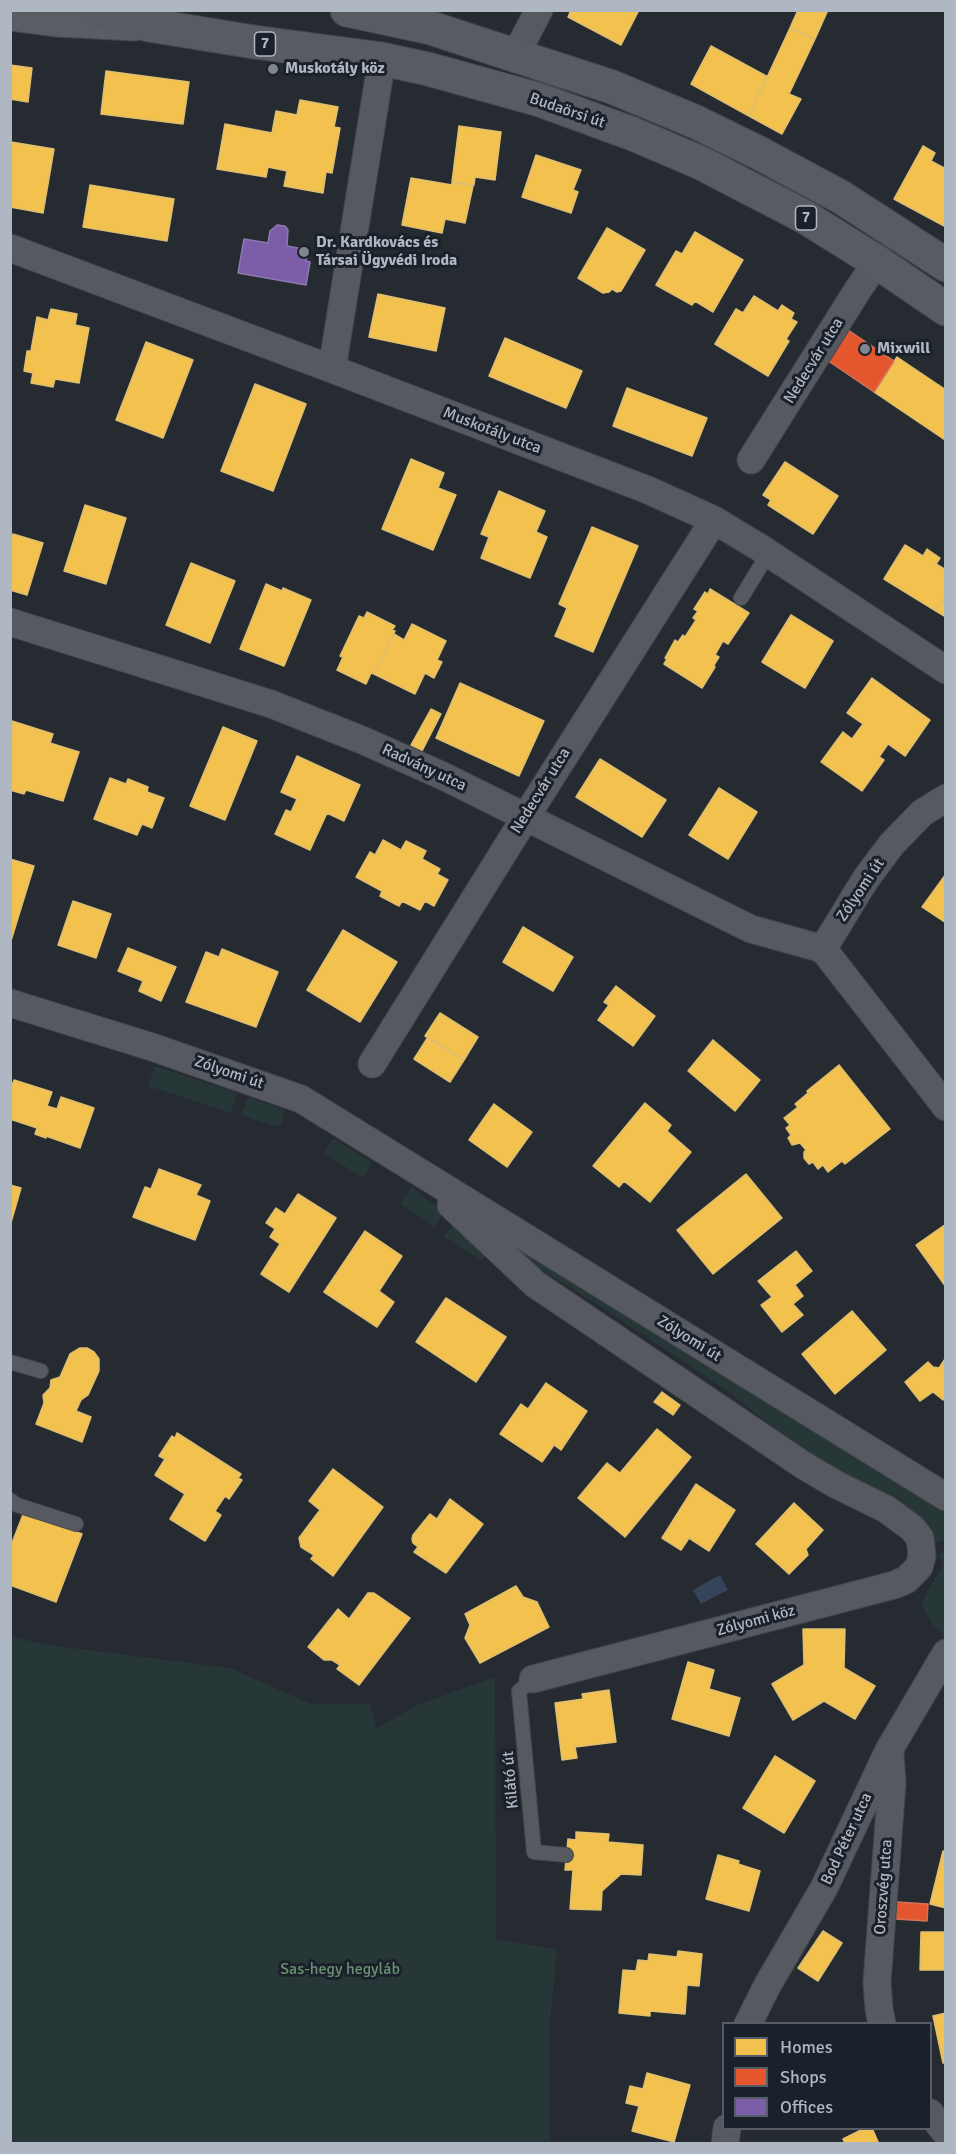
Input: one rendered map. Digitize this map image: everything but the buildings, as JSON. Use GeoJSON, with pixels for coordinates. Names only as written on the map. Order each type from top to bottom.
{"type":"FeatureCollection","features":[{"type":"Feature","properties":{"kind":"main road","name":"Budaörsi út"},"geometry":{"type":"LineString","coordinates":[[102,10],[148,25]]}},
{"type":"Feature","properties":{"kind":"main road","name":"7"},"geometry":{"type":"LineString","coordinates":[[347,10],[431,28],[612,87],[696,122],[841,197],[945,266]]}},
{"type":"Feature","properties":{"kind":"main road","name":"Budaörsi út"},"geometry":{"type":"LineString","coordinates":[[10,14],[56,20],[148,25],[382,59],[494,86],[633,134],[701,163],[784,206],[878,262],[945,309]]}},
{"type":"Feature","properties":{"kind":"street"},"geometry":{"type":"LineString","coordinates":[[516,56],[539,10]]}},
{"type":"Feature","properties":{"kind":"street"},"geometry":{"type":"LineString","coordinates":[[332,369],[382,59]]}},
{"type":"Feature","properties":{"kind":"street","name":"Muskotály utca"},"geometry":{"type":"LineString","coordinates":[[10,248],[648,490],[714,520],[945,670]]}},
{"type":"Feature","properties":{"kind":"street","name":"Nedecvár utca"},"geometry":{"type":"LineString","coordinates":[[751,460],[859,288],[878,262]]}},
{"type":"Feature","properties":{"kind":"street","name":"Nedecvár utca"},"geometry":{"type":"LineString","coordinates":[[372,1064],[714,520]]}},
{"type":"Feature","properties":{"kind":"street","name":"Radvány utca"},"geometry":{"type":"LineString","coordinates":[[10,622],[271,704],[362,740],[423,767],[751,928],[823,949]]}},
{"type":"Feature","properties":{"kind":"street","name":"Zólyomi út"},"geometry":{"type":"LineString","coordinates":[[823,949],[865,880],[891,846],[922,813],[945,798]]}},
{"type":"Feature","properties":{"kind":"street"},"geometry":{"type":"LineString","coordinates":[[823,949],[945,1107]]}},
{"type":"Feature","properties":{"kind":"street","name":"Zólyomi út"},"geometry":{"type":"LineString","coordinates":[[10,1003],[152,1047],[302,1099],[431,1181],[945,1497]]}},
{"type":"Feature","properties":{"kind":"street","name":"Zólyomi út"},"geometry":{"type":"LineString","coordinates":[[431,1181],[456,1210],[535,1284],[803,1465],[837,1485],[878,1504],[901,1520]]}},
{"type":"Feature","properties":{"kind":"street","name":"Zólyomi köz"},"geometry":{"type":"LineString","coordinates":[[533,1679],[900,1583],[913,1575],[919,1567],[922,1556],[920,1538],[901,1520]]}},
{"type":"Feature","properties":{"kind":"street","name":"Bod Péter utca"},"geometry":{"type":"LineString","coordinates":[[749,2022],[767,1986],[824,1888],[889,1750],[945,1653]]}},
{"type":"Feature","properties":{"kind":"street","name":"Oroszvég utca"},"geometry":{"type":"LineString","coordinates":[[882,2022],[877,1982],[892,1783],[889,1750]]}},
{"type":"Feature","properties":{"kind":"street"},"geometry":{"type":"LineString","coordinates":[[932,2116],[945,2133]]}},
{"type":"Feature","properties":{"kind":"lane"},"geometry":{"type":"LineString","coordinates":[[741,598],[768,554]]}},
{"type":"Feature","properties":{"kind":"lane"},"geometry":{"type":"LineString","coordinates":[[10,1362],[41,1371]]}},
{"type":"Feature","properties":{"kind":"lane"},"geometry":{"type":"LineString","coordinates":[[10,1500],[17,1505],[76,1524]]}},
{"type":"Feature","properties":{"kind":"lane","name":"Kilátó út"},"geometry":{"type":"LineString","coordinates":[[533,1679],[519,1691],[534,1852],[566,1855]]}},
{"type":"Feature","properties":{"kind":"green space"},"geometry":{"type":"Polygon","coordinates":[[[155,1066],[237,1093],[231,1113],[148,1086],[155,1066]]]}},
{"type":"Feature","properties":{"kind":"green space"},"geometry":{"type":"Polygon","coordinates":[[[248,1097],[285,1110],[282,1122],[277,1127],[241,1115],[248,1097]]]}},
{"type":"Feature","properties":{"kind":"green space"},"geometry":{"type":"Polygon","coordinates":[[[333,1138],[372,1163],[363,1178],[324,1153],[333,1138]]]}},
{"type":"Feature","properties":{"kind":"green space"},"geometry":{"type":"Polygon","coordinates":[[[412,1187],[441,1210],[441,1217],[435,1227],[400,1204],[412,1187]]]}},
{"type":"Feature","properties":{"kind":"green space"},"geometry":{"type":"Polygon","coordinates":[[[492,1223],[861,1457],[945,1513],[945,1539],[933,1545],[730,1393],[612,1314],[525,1260],[492,1223]]]}},
{"type":"Feature","properties":{"kind":"green space"},"geometry":{"type":"Polygon","coordinates":[[[455,1224],[485,1254],[482,1261],[443,1236],[455,1224]]]}},
{"type":"Feature","properties":{"kind":"green space"},"geometry":{"type":"Polygon","coordinates":[[[945,1550],[946,1631],[943,1635],[932,1624],[921,1603],[943,1565],[938,1554],[945,1550]]]}},
{"type":"Feature","properties":{"kind":"green space","name":"Sas-hegy hegyláb"},"geometry":{"type":"Polygon","coordinates":[[[10,1635],[40,1644],[230,1668],[311,1704],[369,1704],[377,1728],[417,1705],[495,1677],[496,1940],[557,1949],[549,2034],[550,2143],[11,2143],[10,1635]]]}},
{"type":"Feature","properties":{"kind":"water"},"geometry":{"type":"Polygon","coordinates":[[[720,1575],[728,1590],[701,1604],[693,1590],[720,1575]]]}},
{"type":"Feature","properties":{"kind":"place","name":"Muskotály köz"},"geometry":{"type":"Point","coordinates":[273,69]}},
{"type":"Feature","properties":{"kind":"place","name":"Dr. Kardkovács és Társai Ügyvédi Iroda"},"geometry":{"type":"Point","coordinates":[304,252]}},
{"type":"Feature","properties":{"kind":"place","name":"Mixwill"},"geometry":{"type":"Point","coordinates":[865,349]}}]}
